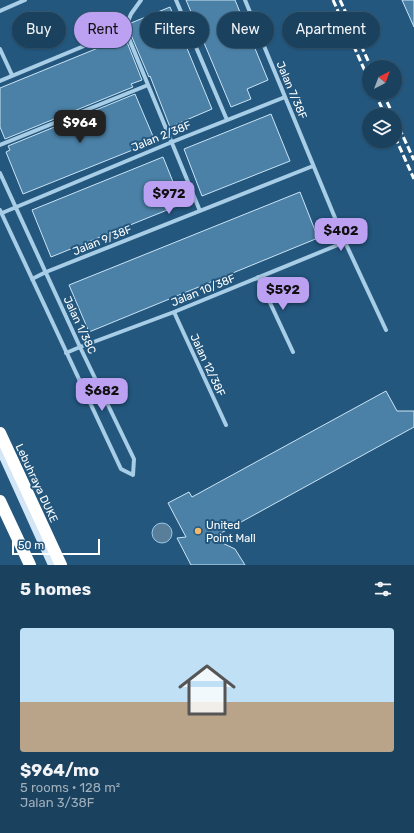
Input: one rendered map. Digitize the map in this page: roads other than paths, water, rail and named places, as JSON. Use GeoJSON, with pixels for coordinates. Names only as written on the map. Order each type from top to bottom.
{"type":"FeatureCollection","features":[{"type":"Feature","properties":{"kind":"highway","name":"Lebuhraya DUKE"},"geometry":{"type":"LineString","coordinates":[[0,433],[61,565]]}},
{"type":"Feature","properties":{"kind":"highway"},"geometry":{"type":"LineString","coordinates":[[0,501],[30,565]]}},
{"type":"Feature","properties":{"kind":"main road"},"geometry":{"type":"LineString","coordinates":[[0,450],[52,565]]}},
{"type":"Feature","properties":{"kind":"main road"},"geometry":{"type":"LineString","coordinates":[[0,510],[25,565]]}},
{"type":"Feature","properties":{"kind":"street"},"geometry":{"type":"LineString","coordinates":[[0,11],[25,0]]}},
{"type":"Feature","properties":{"kind":"street"},"geometry":{"type":"LineString","coordinates":[[132,12],[141,0]]}},
{"type":"Feature","properties":{"kind":"street"},"geometry":{"type":"LineString","coordinates":[[176,0],[227,120]]}},
{"type":"Feature","properties":{"kind":"street","name":"Jalan 7/38F"},"geometry":{"type":"LineString","coordinates":[[245,0],[345,242],[386,330]]}},
{"type":"Feature","properties":{"kind":"street"},"geometry":{"type":"LineString","coordinates":[[132,45],[200,211]]}},
{"type":"Feature","properties":{"kind":"street"},"geometry":{"type":"LineString","coordinates":[[0,48],[12,75]]}},
{"type":"Feature","properties":{"kind":"street"},"geometry":{"type":"LineString","coordinates":[[0,81],[77,48]]}},
{"type":"Feature","properties":{"kind":"street"},"geometry":{"type":"LineString","coordinates":[[0,145],[148,85]]}},
{"type":"Feature","properties":{"kind":"street","name":"Jalan 2/38F"},"geometry":{"type":"LineString","coordinates":[[1,212],[285,97]]}},
{"type":"Feature","properties":{"kind":"street","name":"Jalan 9/38F"},"geometry":{"type":"LineString","coordinates":[[32,279],[46,272],[313,166]]}},
{"type":"Feature","properties":{"kind":"street","name":"Jalan 1/38C"},"geometry":{"type":"LineString","coordinates":[[0,173],[134,459],[133,475],[120,469],[1,212]]}},
{"type":"Feature","properties":{"kind":"street","name":"Jalan 10/38F"},"geometry":{"type":"LineString","coordinates":[[66,353],[80,346],[174,312],[345,242]]}},
{"type":"Feature","properties":{"kind":"street"},"geometry":{"type":"LineString","coordinates":[[258,278],[293,352]]}},
{"type":"Feature","properties":{"kind":"street","name":"Jalan 12/38F"},"geometry":{"type":"LineString","coordinates":[[174,312],[226,425]]}},
{"type":"Feature","properties":{"kind":"water"},"geometry":{"type":"Polygon","coordinates":[[[162,523],[169,526],[172,533],[169,540],[162,543],[155,540],[152,533],[155,526],[162,523]]]}},
{"type":"Feature","properties":{"kind":"railway"},"geometry":{"type":"LineString","coordinates":[[333,0],[362,64]]}},
{"type":"Feature","properties":{"kind":"railway"},"geometry":{"type":"LineString","coordinates":[[340,0],[368,60]]}},
{"type":"Feature","properties":{"kind":"railway"},"geometry":{"type":"LineString","coordinates":[[378,100],[382,108]]}},
{"type":"Feature","properties":{"kind":"railway"},"geometry":{"type":"LineString","coordinates":[[386,100],[390,108]]}},
{"type":"Feature","properties":{"kind":"railway"},"geometry":{"type":"LineString","coordinates":[[402,134],[414,160]]}},
{"type":"Feature","properties":{"kind":"railway"},"geometry":{"type":"LineString","coordinates":[[400,148],[414,179]]}},
{"type":"Feature","properties":{"kind":"place","name":"United Point Mall"},"geometry":{"type":"Point","coordinates":[198,531]}}]}
